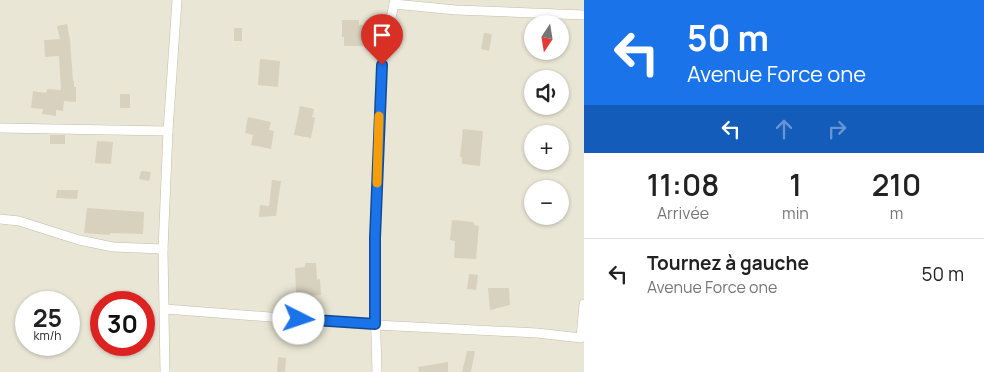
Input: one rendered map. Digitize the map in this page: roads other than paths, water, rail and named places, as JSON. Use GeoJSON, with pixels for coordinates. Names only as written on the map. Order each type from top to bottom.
{"type":"FeatureCollection","features":[{"type":"Feature","properties":{"kind":"street"},"geometry":{"type":"LineString","coordinates":[[165,372],[163,249],[168,131],[177,0]]}},
{"type":"Feature","properties":{"kind":"street"},"geometry":{"type":"LineString","coordinates":[[377,372],[374,267],[380,92],[383,52],[394,2],[456,10],[584,15]]}},
{"type":"Feature","properties":{"kind":"street"},"geometry":{"type":"LineString","coordinates":[[0,128],[168,131]]}},
{"type":"Feature","properties":{"kind":"street"},"geometry":{"type":"LineString","coordinates":[[0,219],[19,221],[79,240],[113,247],[163,249]]}},
{"type":"Feature","properties":{"kind":"street"},"geometry":{"type":"LineString","coordinates":[[165,309],[537,333],[581,338],[584,304]]}}]}
